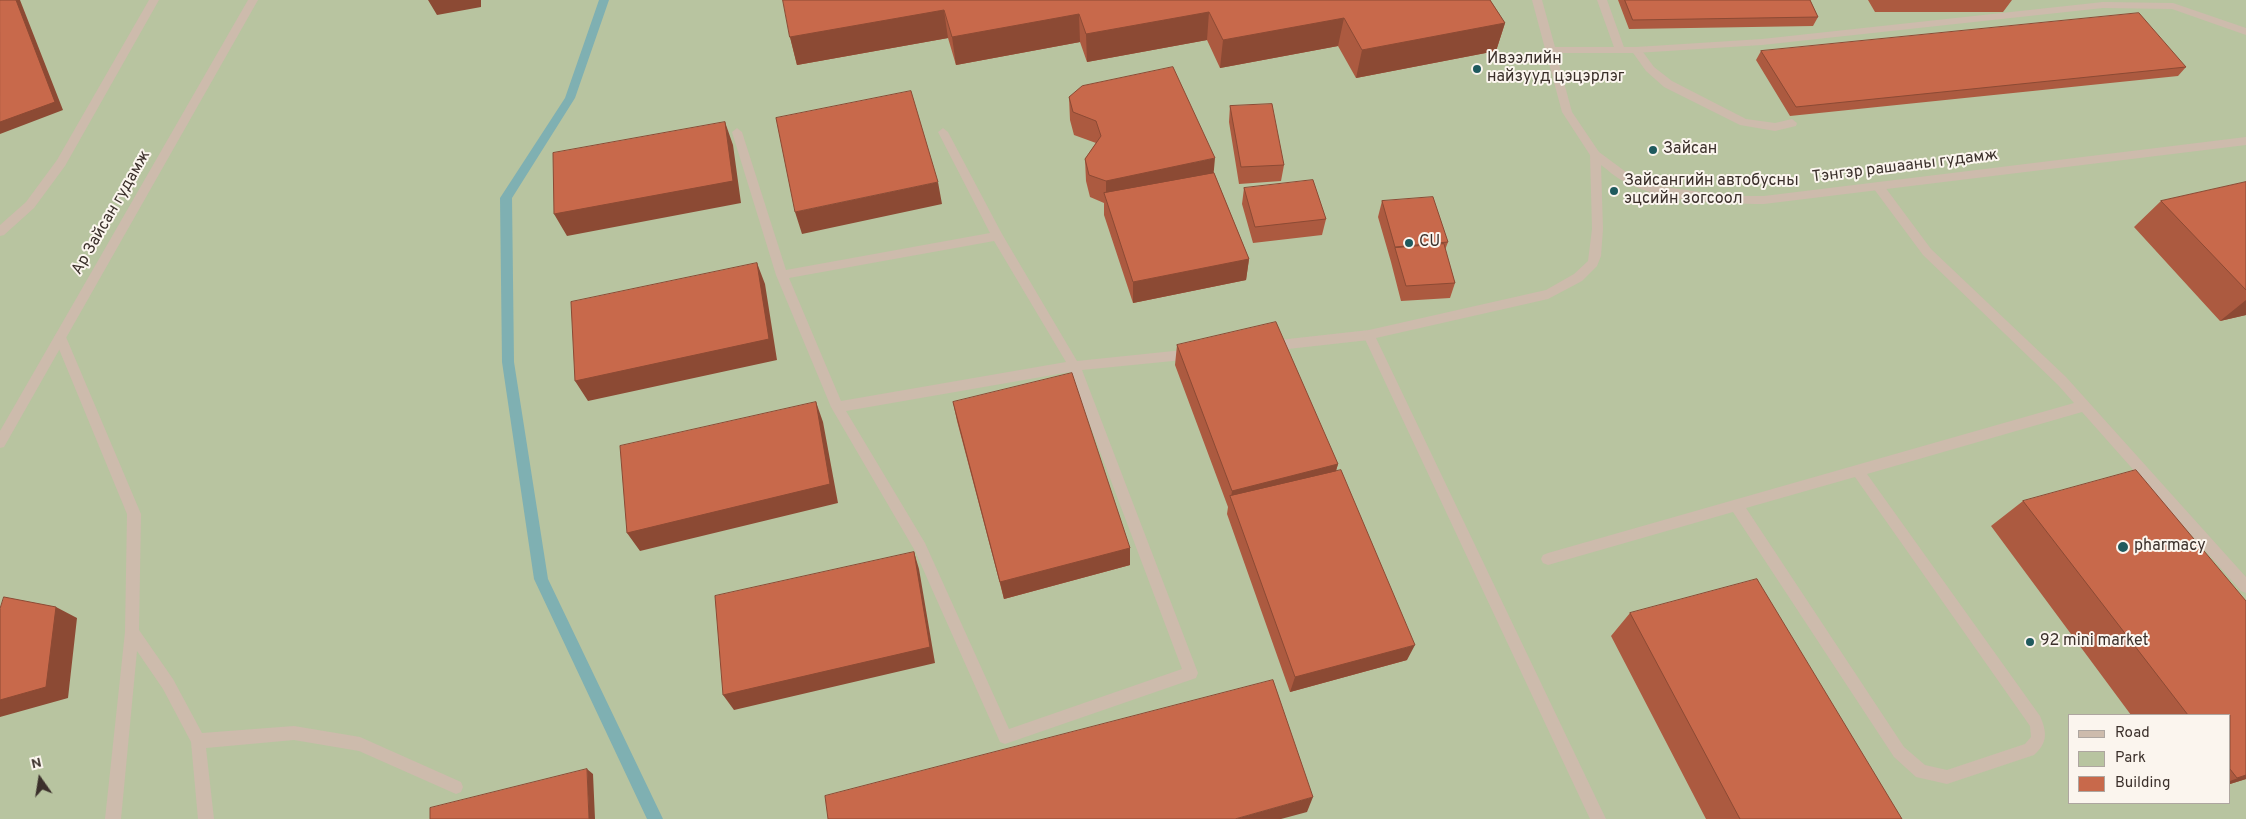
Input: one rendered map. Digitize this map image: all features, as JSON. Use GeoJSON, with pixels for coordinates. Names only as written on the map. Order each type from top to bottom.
{"type":"FeatureCollection","features":[{"type":"Feature","properties":{"kind":"street"},"geometry":{"type":"LineString","coordinates":[[0,232],[30,205],[61,163],[154,0]]}},
{"type":"Feature","properties":{"kind":"street","name":"Ар Зайсан гудамж"},"geometry":{"type":"LineString","coordinates":[[0,443],[253,0]]}},
{"type":"Feature","properties":{"kind":"street","name":"Тэнгэр рашааны гудамж"},"geometry":{"type":"LineString","coordinates":[[1537,0],[1566,112],[1578,133],[1595,155],[1626,178],[1657,190],[1728,200],[1764,200],[2246,141]]}},
{"type":"Feature","properties":{"kind":"street"},"geometry":{"type":"LineString","coordinates":[[1602,0],[1620,50]]}},
{"type":"Feature","properties":{"kind":"street"},"geometry":{"type":"LineString","coordinates":[[1551,50],[1636,50],[1762,42],[2101,3],[2173,6],[2246,32]]}},
{"type":"Feature","properties":{"kind":"street"},"geometry":{"type":"LineString","coordinates":[[1636,50],[1650,69],[1668,84],[1744,122],[1774,126],[1792,123]]}},
{"type":"Feature","properties":{"kind":"street"},"geometry":{"type":"LineString","coordinates":[[737,132],[782,275],[836,407],[920,547],[1005,737],[1192,673],[1074,366],[997,236],[943,132]]}},
{"type":"Feature","properties":{"kind":"street"},"geometry":{"type":"LineString","coordinates":[[1261,347],[1369,336],[1548,294],[1572,283],[1594,262],[1597,240],[1595,155]]}},
{"type":"Feature","properties":{"kind":"street"},"geometry":{"type":"LineString","coordinates":[[1878,186],[1927,252],[2062,381],[2246,587]]}},
{"type":"Feature","properties":{"kind":"street"},"geometry":{"type":"LineString","coordinates":[[782,275],[997,236]]}},
{"type":"Feature","properties":{"kind":"street"},"geometry":{"type":"LineString","coordinates":[[1369,336],[1598,819]]}},
{"type":"Feature","properties":{"kind":"street"},"geometry":{"type":"LineString","coordinates":[[60,337],[134,514],[132,632],[112,819]]}},
{"type":"Feature","properties":{"kind":"street"},"geometry":{"type":"LineString","coordinates":[[836,407],[1074,366],[1202,353]]}},
{"type":"Feature","properties":{"kind":"street"},"geometry":{"type":"LineString","coordinates":[[1548,559],[2084,406]]}},
{"type":"Feature","properties":{"kind":"street"},"geometry":{"type":"LineString","coordinates":[[1736,505],[1899,752],[1921,772],[1947,777],[2029,750],[2038,742],[2040,734],[2035,721],[1857,470]]}},
{"type":"Feature","properties":{"kind":"street"},"geometry":{"type":"LineString","coordinates":[[132,632],[168,684],[198,741],[206,819]]}},
{"type":"Feature","properties":{"kind":"street"},"geometry":{"type":"LineString","coordinates":[[198,741],[294,733],[360,744],[456,787]]}},
{"type":"Feature","properties":{"kind":"green space"},"geometry":{"type":"Polygon","coordinates":[[[0,0],[2246,0],[2246,819],[0,819],[0,0]]]}},
{"type":"Feature","properties":{"kind":"building"},"geometry":{"type":"Polygon","coordinates":[[[0,0],[16,0],[55,102],[0,122],[0,0]]]}},
{"type":"Feature","properties":{"kind":"building"},"geometry":{"type":"Polygon","coordinates":[[[783,0],[1490,0],[1505,23],[1362,50],[1344,18],[1223,40],[1209,12],[1086,34],[1079,14],[952,37],[944,10],[790,37],[783,0]]]}},
{"type":"Feature","properties":{"kind":"building"},"geometry":{"type":"Polygon","coordinates":[[[1625,0],[1810,0],[1818,17],[1633,20],[1625,0]]]}},
{"type":"Feature","properties":{"kind":"building"},"geometry":{"type":"Polygon","coordinates":[[[2139,13],[2186,67],[1796,107],[1761,51],[2139,13]]]}},
{"type":"Feature","properties":{"kind":"building"},"geometry":{"type":"Polygon","coordinates":[[[1173,67],[1215,158],[1106,181],[1089,175],[1085,159],[1101,136],[1096,121],[1073,112],[1069,97],[1082,86],[1173,67]]]}},
{"type":"Feature","properties":{"kind":"building"},"geometry":{"type":"Polygon","coordinates":[[[911,91],[938,182],[795,212],[776,118],[911,91]]]}},
{"type":"Feature","properties":{"kind":"building"},"geometry":{"type":"Polygon","coordinates":[[[1272,104],[1284,165],[1241,167],[1230,106],[1272,104]]]}},
{"type":"Feature","properties":{"kind":"building"},"geometry":{"type":"Polygon","coordinates":[[[725,122],[733,181],[554,214],[553,153],[725,122]]]}},
{"type":"Feature","properties":{"kind":"building"},"geometry":{"type":"Polygon","coordinates":[[[1214,173],[1249,259],[1133,282],[1104,193],[1214,173]]]}},
{"type":"Feature","properties":{"kind":"building"},"geometry":{"type":"Polygon","coordinates":[[[1313,180],[1326,219],[1255,227],[1244,188],[1313,180]]]}},
{"type":"Feature","properties":{"kind":"building"},"geometry":{"type":"Polygon","coordinates":[[[2246,182],[2246,290],[2161,201],[2246,182]]]}},
{"type":"Feature","properties":{"kind":"building"},"geometry":{"type":"Polygon","coordinates":[[[1433,197],[1448,242],[1395,247],[1382,201],[1433,197]]]}},
{"type":"Feature","properties":{"kind":"building"},"geometry":{"type":"Polygon","coordinates":[[[1444,244],[1455,283],[1406,286],[1395,248],[1444,244]]]}},
{"type":"Feature","properties":{"kind":"building"},"geometry":{"type":"Polygon","coordinates":[[[757,263],[769,339],[575,381],[571,302],[757,263]]]}},
{"type":"Feature","properties":{"kind":"building"},"geometry":{"type":"Polygon","coordinates":[[[1276,322],[1338,464],[1232,491],[1177,345],[1276,322]]]}},
{"type":"Feature","properties":{"kind":"building"},"geometry":{"type":"Polygon","coordinates":[[[1072,373],[1130,548],[1000,582],[953,402],[1072,373]]]}},
{"type":"Feature","properties":{"kind":"building"},"geometry":{"type":"Polygon","coordinates":[[[816,402],[830,484],[627,533],[620,446],[816,402]]]}},
{"type":"Feature","properties":{"kind":"building"},"geometry":{"type":"Polygon","coordinates":[[[1341,470],[1415,645],[1295,677],[1230,496],[1341,470]]]}},
{"type":"Feature","properties":{"kind":"building"},"geometry":{"type":"Polygon","coordinates":[[[2136,470],[2246,601],[2246,775],[2237,778],[2231,770],[2231,714],[2187,714],[2023,501],[2136,470]]]}},
{"type":"Feature","properties":{"kind":"building"},"geometry":{"type":"Polygon","coordinates":[[[914,552],[930,647],[723,695],[715,596],[914,552]]]}},
{"type":"Feature","properties":{"kind":"building"},"geometry":{"type":"Polygon","coordinates":[[[1757,579],[1902,819],[1740,819],[1630,613],[1757,579]]]}},
{"type":"Feature","properties":{"kind":"building"},"geometry":{"type":"Polygon","coordinates":[[[4,597],[56,607],[46,687],[0,700],[0,609],[4,597]]]}},
{"type":"Feature","properties":{"kind":"building"},"geometry":{"type":"Polygon","coordinates":[[[1273,680],[1313,797],[1235,819],[828,819],[825,796],[1273,680]]]}},
{"type":"Feature","properties":{"kind":"building"},"geometry":{"type":"Polygon","coordinates":[[[587,769],[589,819],[430,819],[430,808],[587,769]]]}},
{"type":"Feature","properties":{"kind":"waterway"},"geometry":{"type":"LineString","coordinates":[[604,0],[570,98],[506,198],[508,362],[541,579],[655,819]]}},
{"type":"Feature","properties":{"kind":"place","name":"Ивээлийн найзууд цэцэрлэг"},"geometry":{"type":"Point","coordinates":[1477,69]}},
{"type":"Feature","properties":{"kind":"place","name":"Зайсан"},"geometry":{"type":"Point","coordinates":[1653,150]}},
{"type":"Feature","properties":{"kind":"place","name":"Зайсангийн автобусны эцсийн зогсоол"},"geometry":{"type":"Point","coordinates":[1614,191]}},
{"type":"Feature","properties":{"kind":"place","name":"CU"},"geometry":{"type":"Point","coordinates":[1409,243]}},
{"type":"Feature","properties":{"kind":"place","name":"pharmacy"},"geometry":{"type":"Point","coordinates":[2123,547]}},
{"type":"Feature","properties":{"kind":"place","name":"92 mini market"},"geometry":{"type":"Point","coordinates":[2030,642]}}]}
